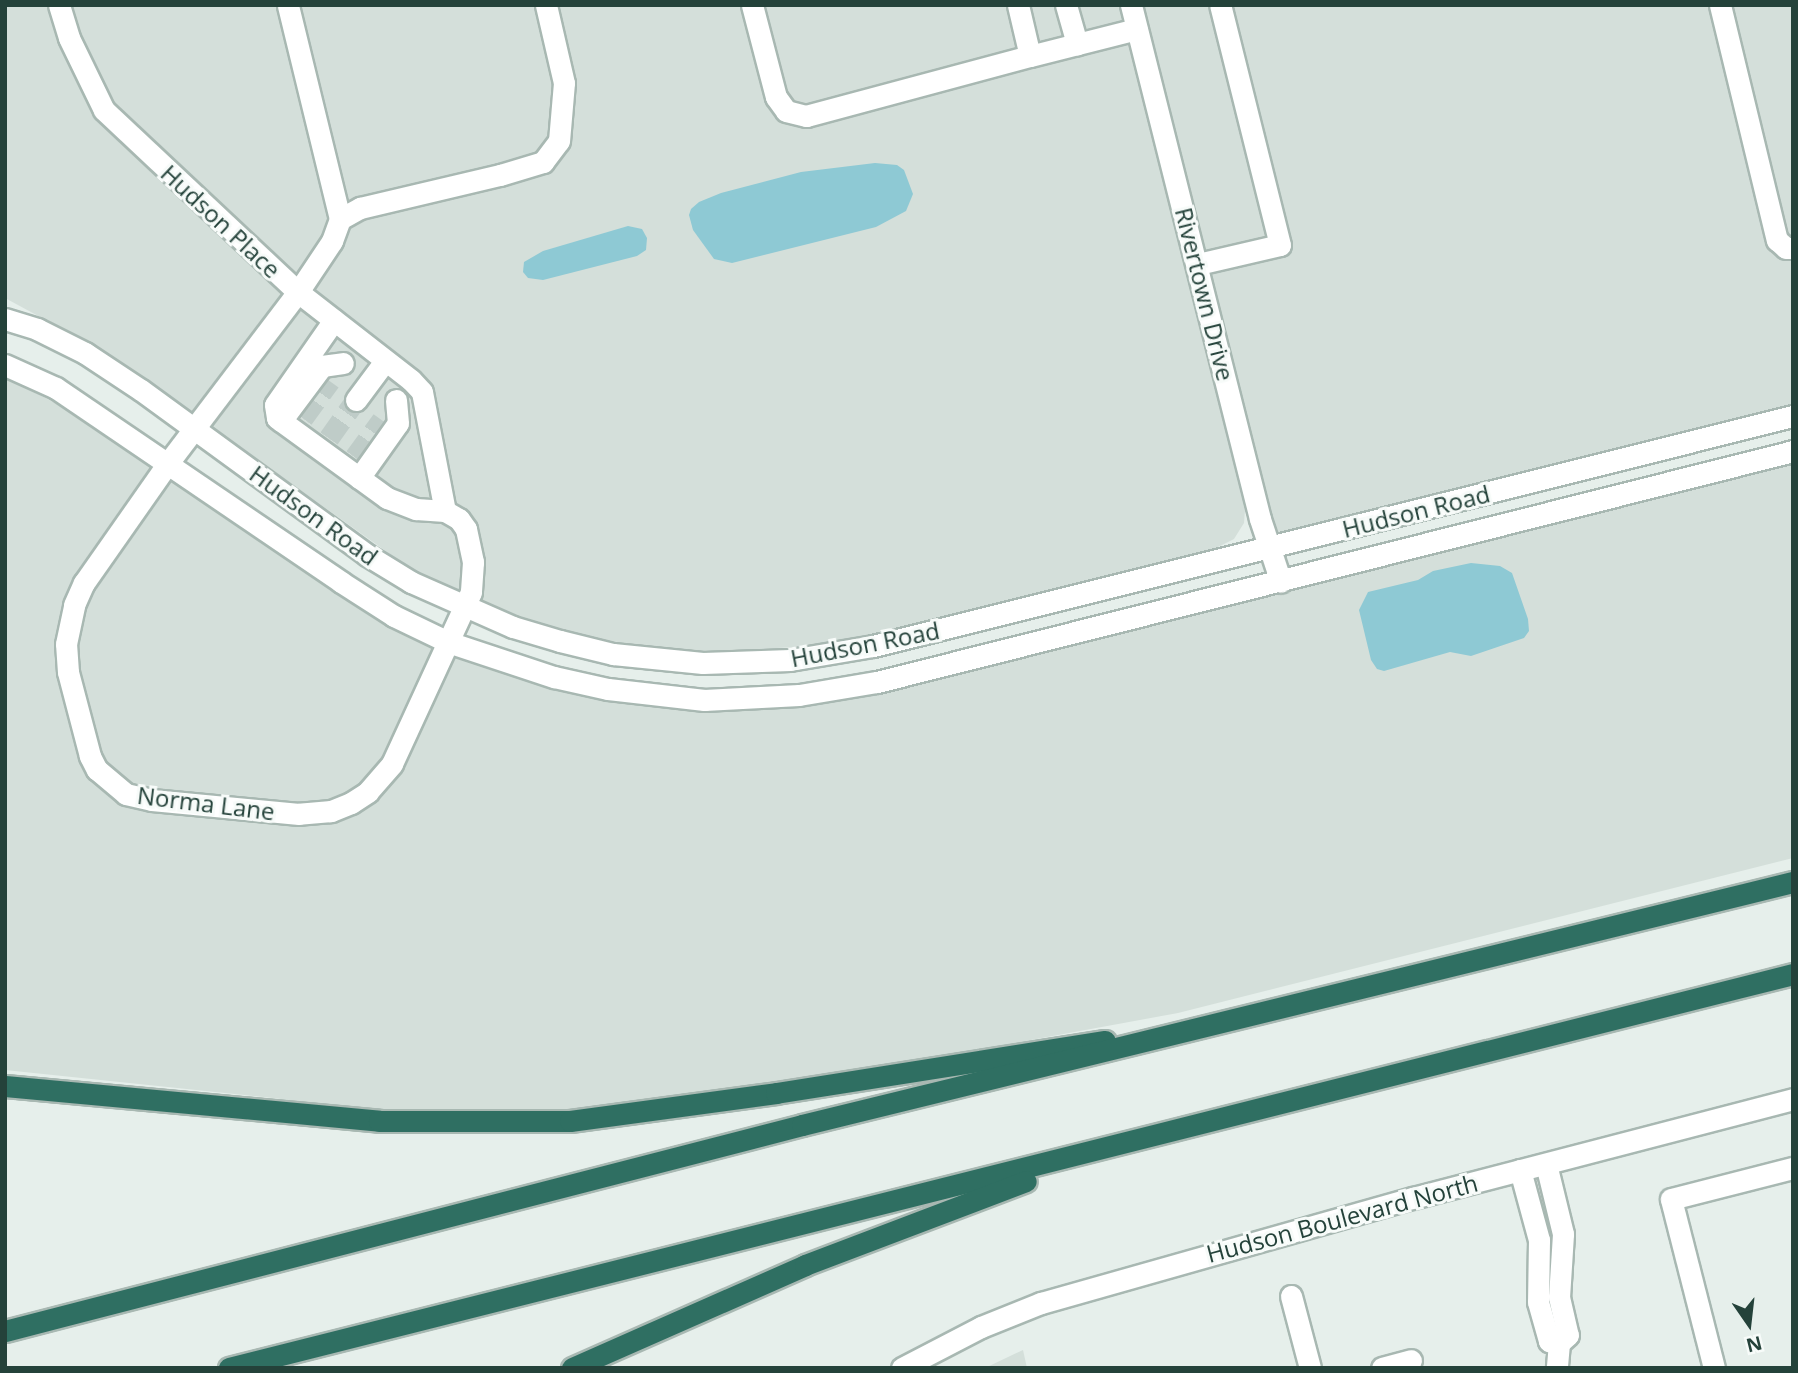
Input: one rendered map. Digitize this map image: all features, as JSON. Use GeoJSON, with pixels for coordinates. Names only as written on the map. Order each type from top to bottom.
{"type":"FeatureCollection","features":[{"type":"Feature","properties":{"kind":"highway"},"geometry":{"type":"LineString","coordinates":[[5,1331],[802,1125],[1793,882]]}},
{"type":"Feature","properties":{"kind":"highway"},"geometry":{"type":"LineString","coordinates":[[229,1368],[1117,1147],[1793,974]]}},
{"type":"Feature","properties":{"kind":"highway"},"geometry":{"type":"LineString","coordinates":[[5,1086],[379,1121],[570,1121],[776,1093],[1062,1045],[1190,1032]]}},
{"type":"Feature","properties":{"kind":"highway"},"geometry":{"type":"LineString","coordinates":[[572,1368],[805,1265],[1117,1147]]}},
{"type":"Feature","properties":{"kind":"street","name":"Hudson Place"},"geometry":{"type":"LineString","coordinates":[[59,5],[69,38],[104,110],[298,292],[195,429]]}},
{"type":"Feature","properties":{"kind":"street"},"geometry":{"type":"LineString","coordinates":[[289,5],[340,219],[332,241],[298,292],[334,320],[385,361],[411,380],[426,403],[444,511],[415,509],[387,498],[325,444],[293,423],[277,418],[275,405],[334,320]]}},
{"type":"Feature","properties":{"kind":"street"},"geometry":{"type":"LineString","coordinates":[[340,219],[360,208],[500,175],[543,162],[559,141],[564,83],[546,5]]}},
{"type":"Feature","properties":{"kind":"street"},"geometry":{"type":"LineString","coordinates":[[752,5],[776,97],[786,111],[807,116],[1137,29]]}},
{"type":"Feature","properties":{"kind":"street"},"geometry":{"type":"LineString","coordinates":[[1018,5],[1030,56]]}},
{"type":"Feature","properties":{"kind":"street"},"geometry":{"type":"LineString","coordinates":[[1066,5],[1077,44]]}},
{"type":"Feature","properties":{"kind":"street","name":"Rivertown Drive"},"geometry":{"type":"LineString","coordinates":[[1131,5],[1281,582]]}},
{"type":"Feature","properties":{"kind":"street"},"geometry":{"type":"LineString","coordinates":[[1198,264],[1280,245],[1220,5]]}},
{"type":"Feature","properties":{"kind":"street"},"geometry":{"type":"LineString","coordinates":[[1720,5],[1777,240],[1786,248],[1793,248]]}},
{"type":"Feature","properties":{"kind":"street","name":"Hudson Road"},"geometry":{"type":"LineString","coordinates":[[5,319],[37,328],[85,353],[195,429],[367,555],[411,582],[513,627],[613,654],[703,663],[754,663],[830,655],[1038,607],[1793,416]]}},
{"type":"Feature","properties":{"kind":"street"},"geometry":{"type":"LineString","coordinates":[[330,381],[360,341]]}},
{"type":"Feature","properties":{"kind":"street"},"geometry":{"type":"LineString","coordinates":[[356,400],[385,361]]}},
{"type":"Feature","properties":{"kind":"street"},"geometry":{"type":"LineString","coordinates":[[293,423],[322,366],[343,363]]}},
{"type":"Feature","properties":{"kind":"street","name":"Hudson Road"},"geometry":{"type":"LineString","coordinates":[[5,365],[56,388],[341,583],[394,616],[448,642],[503,661],[594,686],[654,696],[704,699],[832,691],[1046,641],[1793,451]]}},
{"type":"Feature","properties":{"kind":"street"},"geometry":{"type":"LineString","coordinates":[[382,420],[411,380]]}},
{"type":"Feature","properties":{"kind":"street"},"geometry":{"type":"LineString","coordinates":[[354,468],[398,423],[396,400]]}},
{"type":"Feature","properties":{"kind":"street","name":"Norma Lane"},"geometry":{"type":"LineString","coordinates":[[195,429],[84,583],[68,624],[68,673],[90,756],[97,770],[126,794],[152,800],[299,814],[331,811],[368,792],[392,764],[471,592],[473,562],[466,529],[459,519],[444,511]]}},
{"type":"Feature","properties":{"kind":"street"},"geometry":{"type":"LineString","coordinates":[[1038,607],[1046,641]]}},
{"type":"Feature","properties":{"kind":"street","name":"Hudson Boulevard North"},"geometry":{"type":"LineString","coordinates":[[902,1368],[962,1336],[1041,1303],[1520,1170],[1793,1099]]}},
{"type":"Feature","properties":{"kind":"street"},"geometry":{"type":"LineString","coordinates":[[1546,1164],[1563,1234],[1559,1297],[1568,1335],[1559,1343],[1557,1368]]}},
{"type":"Feature","properties":{"kind":"street"},"geometry":{"type":"LineString","coordinates":[[1714,1368],[1671,1199],[1793,1167]]}},
{"type":"Feature","properties":{"kind":"street"},"geometry":{"type":"LineString","coordinates":[[1520,1170],[1539,1240],[1538,1302],[1549,1341],[1559,1343]]}},
{"type":"Feature","properties":{"kind":"street"},"geometry":{"type":"LineString","coordinates":[[1292,1296],[1310,1368]]}},
{"type":"Feature","properties":{"kind":"street"},"geometry":{"type":"LineString","coordinates":[[1538,1302],[1559,1297]]}},
{"type":"Feature","properties":{"kind":"street"},"geometry":{"type":"LineString","coordinates":[[1382,1368],[1411,1360]]}},
{"type":"Feature","properties":{"kind":"shaded area"},"geometry":{"type":"Polygon","coordinates":[[[5,5],[1793,5],[1793,416],[1270,548],[1137,73],[1245,510],[1244,523],[1234,539],[1214,549],[872,635],[816,646],[701,652],[653,648],[588,637],[503,611],[408,567],[114,357],[5,298],[5,5]]]}},
{"type":"Feature","properties":{"kind":"shaded area"},"geometry":{"type":"Polygon","coordinates":[[[5,376],[64,408],[344,598],[397,630],[468,662],[559,690],[636,705],[706,711],[805,706],[865,696],[1793,463],[1793,858],[1178,1013],[812,1080],[667,1103],[548,1113],[383,1112],[5,1070],[5,376]]]}},
{"type":"Feature","properties":{"kind":"shaded area"},"geometry":{"type":"Polygon","coordinates":[[[1023,1350],[1027,1368],[985,1368],[1023,1350]]]}},
{"type":"Feature","properties":{"kind":"water"},"geometry":{"type":"Polygon","coordinates":[[[875,163],[897,165],[904,170],[913,194],[906,211],[876,227],[732,263],[714,259],[693,230],[689,215],[691,209],[699,202],[721,193],[801,172],[875,163]]]}},
{"type":"Feature","properties":{"kind":"water"},"geometry":{"type":"Polygon","coordinates":[[[628,226],[642,229],[647,238],[646,250],[637,256],[543,280],[528,278],[523,272],[524,262],[543,251],[628,226]]]}},
{"type":"Feature","properties":{"kind":"water"},"geometry":{"type":"Polygon","coordinates":[[[1471,563],[1500,566],[1512,573],[1528,619],[1529,631],[1524,638],[1471,656],[1450,652],[1384,671],[1377,669],[1371,660],[1359,610],[1368,592],[1418,580],[1433,571],[1471,563]]]}},
{"type":"Feature","properties":{"kind":"tunnel"},"geometry":{"type":"LineString","coordinates":[[303,418],[330,381]]}},
{"type":"Feature","properties":{"kind":"tunnel"},"geometry":{"type":"LineString","coordinates":[[329,438],[356,400]]}},
{"type":"Feature","properties":{"kind":"tunnel"},"geometry":{"type":"LineString","coordinates":[[355,457],[382,420]]}}]}
